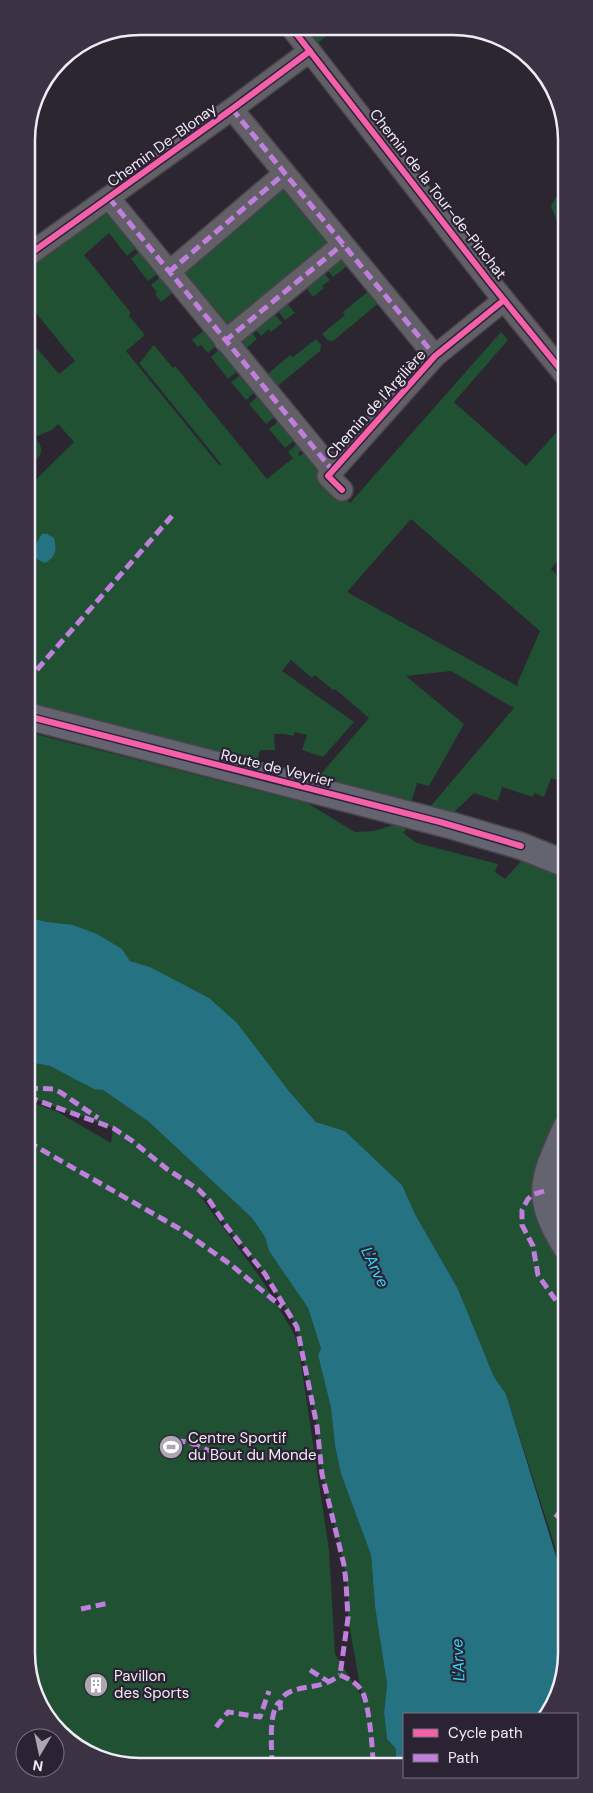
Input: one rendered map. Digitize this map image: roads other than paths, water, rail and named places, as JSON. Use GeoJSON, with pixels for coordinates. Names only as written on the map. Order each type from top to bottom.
{"type":"FeatureCollection","features":[{"type":"Feature","properties":{"kind":"main road","name":"Route de Veyrier"},"geometry":{"type":"LineString","coordinates":[[35,718],[453,826],[521,846],[558,861]]}},
{"type":"Feature","properties":{"kind":"main road"},"geometry":{"type":"LineString","coordinates":[[558,1146],[546,1173],[544,1191],[547,1206],[558,1230]]}},
{"type":"Feature","properties":{"kind":"street","name":"Chemin de la Tour-de-Pinchat"},"geometry":{"type":"LineString","coordinates":[[297,35],[558,366]]}},
{"type":"Feature","properties":{"kind":"street","name":"Chemin De-Blonay"},"geometry":{"type":"LineString","coordinates":[[35,250],[310,51]]}},
{"type":"Feature","properties":{"kind":"street"},"geometry":{"type":"LineString","coordinates":[[232,109],[435,356]]}},
{"type":"Feature","properties":{"kind":"street"},"geometry":{"type":"LineString","coordinates":[[168,272],[284,174]]}},
{"type":"Feature","properties":{"kind":"street"},"geometry":{"type":"LineString","coordinates":[[109,198],[225,341],[343,244]]}},
{"type":"Feature","properties":{"kind":"street","name":"Chemin de l'Argilière"},"geometry":{"type":"LineString","coordinates":[[225,341],[337,481],[435,356],[504,300]]}},
{"type":"Feature","properties":{"kind":"water"},"geometry":{"type":"Polygon","coordinates":[[[42,534],[47,534],[54,538],[55,553],[45,563],[35,558],[35,545],[42,534]]]}},
{"type":"Feature","properties":{"kind":"water","name":"L'Arve"},"geometry":{"type":"Polygon","coordinates":[[[35,919],[73,925],[97,934],[122,949],[130,961],[150,967],[209,998],[237,1023],[288,1090],[316,1122],[345,1131],[402,1185],[415,1214],[458,1289],[494,1377],[506,1394],[558,1563],[558,1660],[550,1693],[539,1713],[403,1713],[403,1758],[396,1758],[396,1749],[387,1739],[384,1713],[387,1684],[375,1607],[371,1555],[341,1474],[335,1446],[331,1408],[318,1355],[321,1349],[308,1308],[269,1251],[265,1237],[252,1218],[149,1122],[103,1090],[94,1089],[50,1066],[35,1063],[35,919]]]}},
{"type":"Feature","properties":{"kind":"place","name":"Centre Sportif du Bout du Monde"},"geometry":{"type":"Point","coordinates":[171,1447]}},
{"type":"Feature","properties":{"kind":"place","name":"Pavillon des Sports"},"geometry":{"type":"Point","coordinates":[96,1685]}}]}
